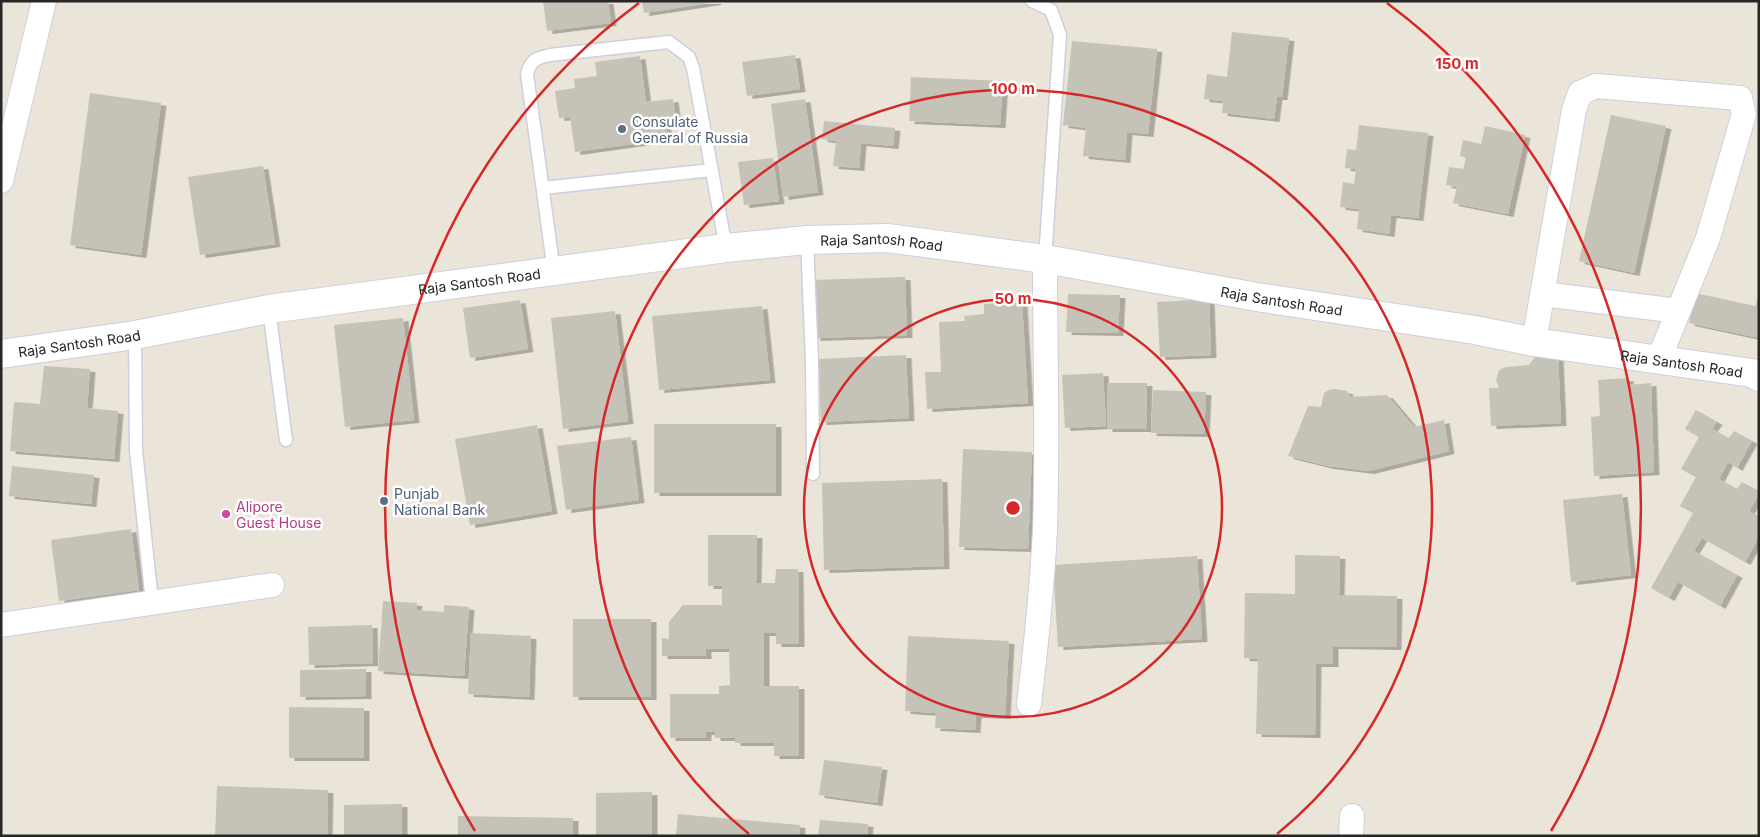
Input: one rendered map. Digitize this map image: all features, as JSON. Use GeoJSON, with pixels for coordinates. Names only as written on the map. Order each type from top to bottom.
{"type":"FeatureCollection","features":[{"type":"Feature","properties":{"kind":"main road","name":"Raja Santosh Road"},"geometry":{"type":"LineString","coordinates":[[1,354],[135,334],[269,309],[726,248],[807,240],[888,238],[1045,259],[1248,296],[1475,330],[1534,342],[1752,373],[1759,377]]}},
{"type":"Feature","properties":{"kind":"street"},"geometry":{"type":"LineString","coordinates":[[1,181],[44,1]]}},
{"type":"Feature","properties":{"kind":"street"},"geometry":{"type":"LineString","coordinates":[[1534,342],[1574,110],[1580,93],[1596,86],[1740,98],[1744,114],[1708,238],[1660,359]]}},
{"type":"Feature","properties":{"kind":"street"},"geometry":{"type":"LineString","coordinates":[[1029,704],[1041,600],[1045,530],[1045,259]]}},
{"type":"Feature","properties":{"kind":"street"},"geometry":{"type":"LineString","coordinates":[[1543,294],[1678,311]]}},
{"type":"Feature","properties":{"kind":"street"},"geometry":{"type":"LineString","coordinates":[[1,624],[272,585]]}},
{"type":"Feature","properties":{"kind":"lane"},"geometry":{"type":"LineString","coordinates":[[1032,1],[1051,10],[1060,35],[1045,259]]}},
{"type":"Feature","properties":{"kind":"lane"},"geometry":{"type":"LineString","coordinates":[[554,272],[527,74],[530,64],[539,58],[550,55],[669,42],[689,57],[693,68],[726,248]]}},
{"type":"Feature","properties":{"kind":"lane"},"geometry":{"type":"LineString","coordinates":[[543,188],[712,170]]}},
{"type":"Feature","properties":{"kind":"lane"},"geometry":{"type":"LineString","coordinates":[[807,240],[812,351],[813,474]]}},
{"type":"Feature","properties":{"kind":"lane"},"geometry":{"type":"LineString","coordinates":[[269,309],[286,440]]}},
{"type":"Feature","properties":{"kind":"lane"},"geometry":{"type":"LineString","coordinates":[[135,334],[136,450],[152,602]]}},
{"type":"Feature","properties":{"kind":"building"},"geometry":{"type":"Polygon","coordinates":[[[543,1],[608,1],[611,23],[547,31],[543,1]]]}},
{"type":"Feature","properties":{"kind":"building"},"geometry":{"type":"Polygon","coordinates":[[[642,1],[716,1],[716,2],[644,13],[642,1]]]}},
{"type":"Feature","properties":{"kind":"building"},"geometry":{"type":"Polygon","coordinates":[[[1232,32],[1289,38],[1282,97],[1277,97],[1274,119],[1222,113],[1223,101],[1204,99],[1207,74],[1227,77],[1232,32]]]}},
{"type":"Feature","properties":{"kind":"building"},"geometry":{"type":"Polygon","coordinates":[[[1072,41],[1157,49],[1148,134],[1127,132],[1125,160],[1083,156],[1086,128],[1063,125],[1072,41]]]}},
{"type":"Feature","properties":{"kind":"building"},"geometry":{"type":"Polygon","coordinates":[[[795,55],[800,89],[747,96],[742,62],[795,55]]]}},
{"type":"Feature","properties":{"kind":"building"},"geometry":{"type":"Polygon","coordinates":[[[640,56],[646,102],[673,99],[676,119],[665,121],[668,139],[575,152],[570,117],[559,118],[555,91],[575,88],[574,79],[597,76],[595,62],[640,56]]]}},
{"type":"Feature","properties":{"kind":"building"},"geometry":{"type":"Polygon","coordinates":[[[911,77],[1003,81],[1000,125],[909,121],[911,77]]]}},
{"type":"Feature","properties":{"kind":"building"},"geometry":{"type":"Polygon","coordinates":[[[90,93],[161,103],[141,255],[70,245],[90,93]]]}},
{"type":"Feature","properties":{"kind":"building"},"geometry":{"type":"Polygon","coordinates":[[[805,99],[818,192],[783,197],[771,104],[805,99]]]}},
{"type":"Feature","properties":{"kind":"building"},"geometry":{"type":"Polygon","coordinates":[[[1611,115],[1666,126],[1634,273],[1579,261],[1611,115]]]}},
{"type":"Feature","properties":{"kind":"building"},"geometry":{"type":"Polygon","coordinates":[[[824,121],[895,128],[893,146],[861,143],[859,168],[833,166],[836,141],[822,139],[824,121]]]}},
{"type":"Feature","properties":{"kind":"building"},"geometry":{"type":"Polygon","coordinates":[[[1359,125],[1428,133],[1418,218],[1391,215],[1389,234],[1357,229],[1359,209],[1340,207],[1343,182],[1354,184],[1356,169],[1345,168],[1347,149],[1356,150],[1359,125]]]}},
{"type":"Feature","properties":{"kind":"building"},"geometry":{"type":"Polygon","coordinates":[[[1485,126],[1525,135],[1508,214],[1453,203],[1457,187],[1446,185],[1449,167],[1463,169],[1466,158],[1460,156],[1463,140],[1481,144],[1485,126]]]}},
{"type":"Feature","properties":{"kind":"building"},"geometry":{"type":"Polygon","coordinates":[[[773,158],[779,201],[744,205],[738,162],[773,158]]]}},
{"type":"Feature","properties":{"kind":"building"},"geometry":{"type":"Polygon","coordinates":[[[263,166],[275,244],[200,255],[188,177],[263,166]]]}},
{"type":"Feature","properties":{"kind":"building"},"geometry":{"type":"Polygon","coordinates":[[[905,277],[907,335],[815,338],[813,280],[905,277]]]}},
{"type":"Feature","properties":{"kind":"building"},"geometry":{"type":"Polygon","coordinates":[[[1695,293],[1755,306],[1759,294],[1759,338],[1689,323],[1695,293]]]}},
{"type":"Feature","properties":{"kind":"building"},"geometry":{"type":"Polygon","coordinates":[[[1068,294],[1120,295],[1118,333],[1066,332],[1068,294]]]}},
{"type":"Feature","properties":{"kind":"building"},"geometry":{"type":"Polygon","coordinates":[[[1209,299],[1211,355],[1160,357],[1157,302],[1209,299]]]}},
{"type":"Feature","properties":{"kind":"building"},"geometry":{"type":"Polygon","coordinates":[[[520,300],[528,349],[470,358],[463,308],[520,300]]]}},
{"type":"Feature","properties":{"kind":"building"},"geometry":{"type":"Polygon","coordinates":[[[1022,302],[1028,403],[927,409],[925,372],[941,372],[939,322],[965,321],[964,316],[984,314],[984,304],[1022,302]]]}},
{"type":"Feature","properties":{"kind":"building"},"geometry":{"type":"Polygon","coordinates":[[[762,306],[770,380],[659,390],[652,316],[762,306]]]}},
{"type":"Feature","properties":{"kind":"building"},"geometry":{"type":"Polygon","coordinates":[[[615,311],[628,421],[563,429],[551,318],[615,311]]]}},
{"type":"Feature","properties":{"kind":"building"},"geometry":{"type":"Polygon","coordinates":[[[403,318],[414,420],[345,427],[334,325],[403,318]]]}},
{"type":"Feature","properties":{"kind":"building"},"geometry":{"type":"Polygon","coordinates":[[[906,355],[909,418],[821,422],[818,359],[906,355]]]}},
{"type":"Feature","properties":{"kind":"building"},"geometry":{"type":"Polygon","coordinates":[[[1558,355],[1561,423],[1491,426],[1489,388],[1499,388],[1496,380],[1499,370],[1506,367],[1529,365],[1536,356],[1558,355]]]}},
{"type":"Feature","properties":{"kind":"building"},"geometry":{"type":"Polygon","coordinates":[[[44,366],[90,369],[87,408],[118,411],[114,459],[10,451],[14,402],[40,404],[44,366]]]}},
{"type":"Feature","properties":{"kind":"building"},"geometry":{"type":"Polygon","coordinates":[[[1103,373],[1106,426],[1065,428],[1062,375],[1103,373]]]}},
{"type":"Feature","properties":{"kind":"building"},"geometry":{"type":"Polygon","coordinates":[[[1628,378],[1628,385],[1651,383],[1654,472],[1594,476],[1591,417],[1600,416],[1598,380],[1628,378]]]}},
{"type":"Feature","properties":{"kind":"building"},"geometry":{"type":"Polygon","coordinates":[[[1108,383],[1147,383],[1146,429],[1107,429],[1108,383]]]}},
{"type":"Feature","properties":{"kind":"building"},"geometry":{"type":"Polygon","coordinates":[[[1335,389],[1347,391],[1350,397],[1387,395],[1414,427],[1444,420],[1449,451],[1369,471],[1328,466],[1288,456],[1308,406],[1321,407],[1324,393],[1335,389]]]}},
{"type":"Feature","properties":{"kind":"building"},"geometry":{"type":"Polygon","coordinates":[[[1153,390],[1206,392],[1204,434],[1151,433],[1153,390]]]}},
{"type":"Feature","properties":{"kind":"building"},"geometry":{"type":"Polygon","coordinates":[[[1696,410],[1717,422],[1712,429],[1729,438],[1734,431],[1752,441],[1737,468],[1728,462],[1719,479],[1737,489],[1742,482],[1759,491],[1759,495],[1749,511],[1759,517],[1759,537],[1745,562],[1702,538],[1694,551],[1737,575],[1720,606],[1678,582],[1669,598],[1651,588],[1693,513],[1680,506],[1696,477],[1681,469],[1699,437],[1685,429],[1696,410]]]}},
{"type":"Feature","properties":{"kind":"building"},"geometry":{"type":"Polygon","coordinates":[[[654,424],[776,424],[776,493],[654,493],[654,424]]]}},
{"type":"Feature","properties":{"kind":"building"},"geometry":{"type":"Polygon","coordinates":[[[537,425],[552,511],[470,525],[455,439],[537,425]]]}},
{"type":"Feature","properties":{"kind":"building"},"geometry":{"type":"Polygon","coordinates":[[[631,437],[639,500],[566,510],[557,446],[631,437]]]}},
{"type":"Feature","properties":{"kind":"building"},"geometry":{"type":"Polygon","coordinates":[[[963,449],[1032,452],[1028,549],[959,547],[963,449]]]}},
{"type":"Feature","properties":{"kind":"building"},"geometry":{"type":"Polygon","coordinates":[[[12,466],[94,475],[91,504],[9,496],[12,466]]]}},
{"type":"Feature","properties":{"kind":"building"},"geometry":{"type":"Polygon","coordinates":[[[942,479],[944,566],[824,570],[822,483],[942,479]]]}},
{"type":"Feature","properties":{"kind":"building"},"geometry":{"type":"Polygon","coordinates":[[[1622,494],[1631,575],[1571,582],[1563,500],[1622,494]]]}},
{"type":"Feature","properties":{"kind":"building"},"geometry":{"type":"Polygon","coordinates":[[[131,529],[139,590],[59,601],[51,540],[131,529]]]}},
{"type":"Feature","properties":{"kind":"building"},"geometry":{"type":"Polygon","coordinates":[[[708,535],[757,535],[756,583],[775,583],[776,569],[798,569],[799,644],[776,644],[776,633],[764,633],[764,686],[799,686],[799,756],[774,756],[774,743],[735,743],[735,738],[715,738],[715,732],[706,732],[706,738],[670,738],[670,694],[719,694],[719,686],[730,685],[729,649],[706,649],[706,656],[662,656],[662,638],[669,639],[669,622],[683,605],[722,605],[722,586],[708,586],[708,535]]]}},
{"type":"Feature","properties":{"kind":"building"},"geometry":{"type":"Polygon","coordinates":[[[1295,555],[1340,556],[1339,595],[1397,596],[1396,647],[1333,646],[1333,664],[1316,664],[1315,735],[1256,734],[1258,659],[1244,658],[1245,593],[1295,594],[1295,555]]]}},
{"type":"Feature","properties":{"kind":"building"},"geometry":{"type":"Polygon","coordinates":[[[1197,556],[1202,639],[1058,647],[1053,565],[1197,556]]]}},
{"type":"Feature","properties":{"kind":"building"},"geometry":{"type":"Polygon","coordinates":[[[383,601],[417,603],[416,610],[444,612],[444,605],[469,607],[464,676],[378,671],[383,601]]]}},
{"type":"Feature","properties":{"kind":"building"},"geometry":{"type":"Polygon","coordinates":[[[573,619],[651,619],[651,697],[573,697],[573,619]]]}},
{"type":"Feature","properties":{"kind":"building"},"geometry":{"type":"Polygon","coordinates":[[[372,625],[373,663],[309,665],[308,627],[372,625]]]}},
{"type":"Feature","properties":{"kind":"building"},"geometry":{"type":"Polygon","coordinates":[[[471,633],[531,636],[529,697],[468,694],[471,633]]]}},
{"type":"Feature","properties":{"kind":"building"},"geometry":{"type":"Polygon","coordinates":[[[908,636],[1009,641],[1005,716],[976,715],[975,730],[935,728],[936,713],[905,711],[908,636]]]}},
{"type":"Feature","properties":{"kind":"building"},"geometry":{"type":"Polygon","coordinates":[[[366,669],[366,696],[300,697],[300,670],[366,669]]]}},
{"type":"Feature","properties":{"kind":"building"},"geometry":{"type":"Polygon","coordinates":[[[289,707],[364,708],[364,758],[289,758],[289,707]]]}},
{"type":"Feature","properties":{"kind":"building"},"geometry":{"type":"Polygon","coordinates":[[[824,760],[882,767],[877,803],[819,795],[824,760]]]}},
{"type":"Feature","properties":{"kind":"building"},"geometry":{"type":"Polygon","coordinates":[[[217,786],[328,790],[327,836],[215,836],[217,786]]]}},
{"type":"Feature","properties":{"kind":"building"},"geometry":{"type":"Polygon","coordinates":[[[652,792],[652,836],[596,836],[596,793],[652,792]]]}},
{"type":"Feature","properties":{"kind":"building"},"geometry":{"type":"Polygon","coordinates":[[[402,804],[402,836],[344,836],[344,805],[402,804]]]}},
{"type":"Feature","properties":{"kind":"building"},"geometry":{"type":"Polygon","coordinates":[[[678,814],[800,825],[799,836],[676,836],[678,814]]]}},
{"type":"Feature","properties":{"kind":"building"},"geometry":{"type":"Polygon","coordinates":[[[458,816],[573,818],[573,836],[458,836],[458,816]]]}},
{"type":"Feature","properties":{"kind":"building"},"geometry":{"type":"Polygon","coordinates":[[[820,820],[868,824],[867,836],[818,836],[820,820]]]}},
{"type":"Feature","properties":{"kind":"place","name":"Consulate General of Russia"},"geometry":{"type":"Point","coordinates":[622,129]}},
{"type":"Feature","properties":{"kind":"place","name":"Punjab National Bank"},"geometry":{"type":"Point","coordinates":[384,501]}},
{"type":"Feature","properties":{"kind":"place","name":"Alipore Guest House"},"geometry":{"type":"Point","coordinates":[226,514]}}]}
